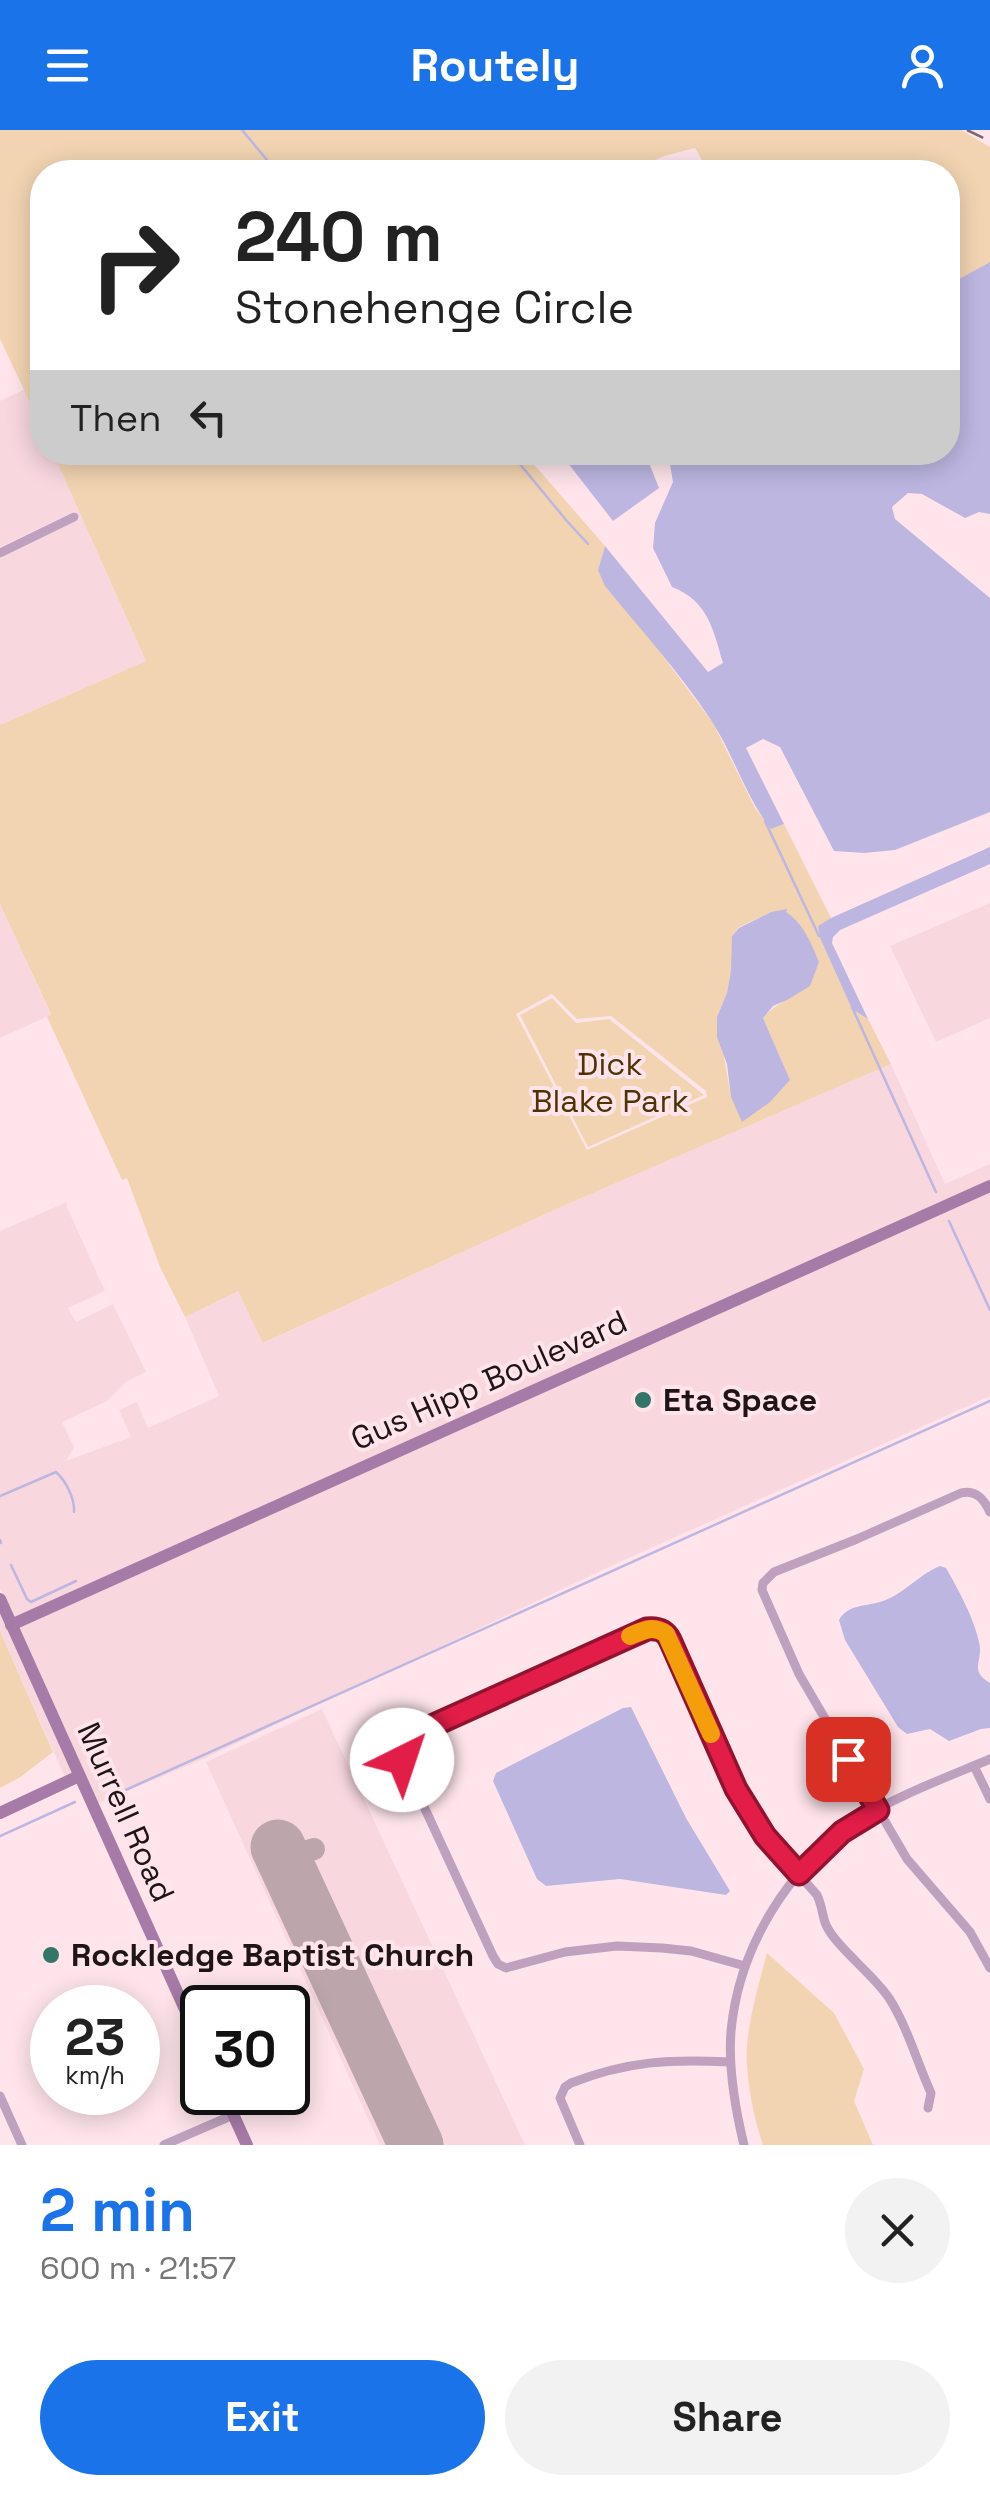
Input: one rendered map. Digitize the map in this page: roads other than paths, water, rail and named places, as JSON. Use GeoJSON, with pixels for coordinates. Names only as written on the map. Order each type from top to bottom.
{"type":"FeatureCollection","features":[{"type":"Feature","properties":{"kind":"street"},"geometry":{"type":"LineString","coordinates":[[0,552],[74,517]]}},
{"type":"Feature","properties":{"kind":"street","name":"Gus Hipp Boulevard"},"geometry":{"type":"LineString","coordinates":[[11,1625],[990,1186]]}},
{"type":"Feature","properties":{"kind":"street"},"geometry":{"type":"LineString","coordinates":[[990,1512],[976,1493],[962,1493],[774,1572],[763,1582],[764,1598],[799,1674],[878,1810],[915,1870],[976,1940],[990,1968]]}},
{"type":"Feature","properties":{"kind":"street","name":"Murrell Road"},"geometry":{"type":"LineString","coordinates":[[0,1599],[180,1999]]}},
{"type":"Feature","properties":{"kind":"street"},"geometry":{"type":"LineString","coordinates":[[745,1966],[691,1952],[618,1946],[566,1952],[506,1968],[498,1964],[402,1760],[402,1744],[414,1734],[647,1629],[658,1628],[670,1640],[736,1789],[765,1836],[817,1895],[826,1924],[892,2003],[931,2093],[928,2108]]}},
{"type":"Feature","properties":{"kind":"street"},"geometry":{"type":"LineString","coordinates":[[744,2145],[730,2062],[735,2006],[745,1966],[776,1903],[842,1832],[878,1810],[990,1759]]}},
{"type":"Feature","properties":{"kind":"street"},"geometry":{"type":"LineString","coordinates":[[974,1766],[990,1799]]}},
{"type":"Feature","properties":{"kind":"street"},"geometry":{"type":"LineString","coordinates":[[0,1812],[79,1776]]}},
{"type":"Feature","properties":{"kind":"street"},"geometry":{"type":"LineString","coordinates":[[580,2145],[560,2098],[570,2083],[643,2062],[730,2062]]}},
{"type":"Feature","properties":{"kind":"street"},"geometry":{"type":"LineString","coordinates":[[0,2096],[22,2145]]}},
{"type":"Feature","properties":{"kind":"street"},"geometry":{"type":"LineString","coordinates":[[164,2145],[233,2115],[247,2145]]}},
{"type":"Feature","properties":{"kind":"waterway"},"geometry":{"type":"LineString","coordinates":[[242,130],[267,160]]}},
{"type":"Feature","properties":{"kind":"waterway"},"geometry":{"type":"LineString","coordinates":[[521,465],[588,544]]}},
{"type":"Feature","properties":{"kind":"waterway"},"geometry":{"type":"LineString","coordinates":[[765,821],[819,936]]}},
{"type":"Feature","properties":{"kind":"waterway"},"geometry":{"type":"LineString","coordinates":[[852,1007],[936,1192]]}},
{"type":"Feature","properties":{"kind":"waterway"},"geometry":{"type":"LineString","coordinates":[[949,1221],[990,1310]]}},
{"type":"Feature","properties":{"kind":"waterway"},"geometry":{"type":"LineString","coordinates":[[110,1797],[990,1401]]}},
{"type":"Feature","properties":{"kind":"waterway"},"geometry":{"type":"LineString","coordinates":[[0,1496],[56,1472],[69,1490],[74,1512]]}},
{"type":"Feature","properties":{"kind":"waterway"},"geometry":{"type":"LineString","coordinates":[[11,1565],[31,1602],[76,1581]]}},
{"type":"Feature","properties":{"kind":"waterway"},"geometry":{"type":"LineString","coordinates":[[0,1836],[75,1802]]}},
{"type":"Feature","properties":{"kind":"railway"},"geometry":{"type":"LineString","coordinates":[[967,130],[990,141]]}},
{"type":"Feature","properties":{"kind":"place","name":"Eta Space"},"geometry":{"type":"Point","coordinates":[643,1400]}},
{"type":"Feature","properties":{"kind":"place","name":"Rockledge Baptist Church"},"geometry":{"type":"Point","coordinates":[51,1955]}},
{"type":"Feature","properties":{"kind":"park label","name":"Dick Blake Park"},"geometry":{"type":"Point","coordinates":[610,1082]}}]}
